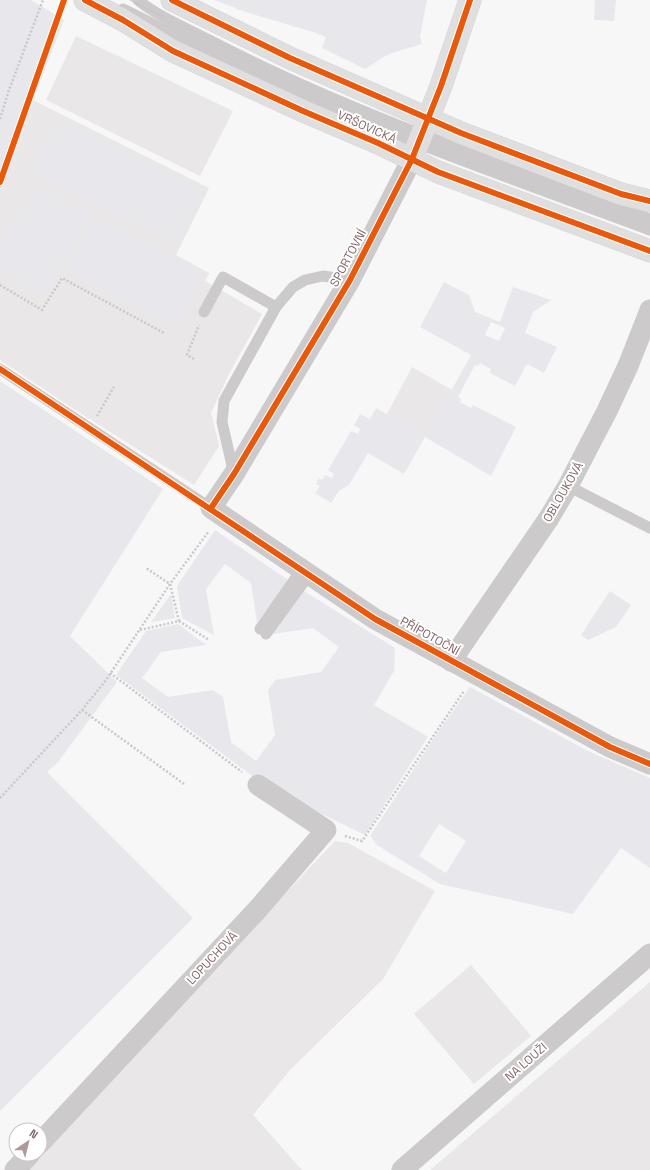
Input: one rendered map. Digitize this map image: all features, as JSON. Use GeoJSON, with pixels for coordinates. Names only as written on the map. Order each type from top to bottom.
{"type":"FeatureCollection","features":[{"type":"Feature","properties":{"kind":"main road","name":"VRŠOVICKÁ"},"geometry":{"type":"LineString","coordinates":[[85,0],[123,20],[173,51],[296,108],[378,143],[420,139],[476,139],[621,194],[650,201]]}},
{"type":"Feature","properties":{"kind":"main road","name":"VRŠOVICKÁ"},"geometry":{"type":"LineString","coordinates":[[172,0],[290,58],[420,139],[438,172],[650,251]]}},
{"type":"Feature","properties":{"kind":"main road","name":"SPORTOVNÍ"},"geometry":{"type":"LineString","coordinates":[[420,139],[442,86],[470,0]]}},
{"type":"Feature","properties":{"kind":"street","name":"SPORTOVNÍ"},"geometry":{"type":"LineString","coordinates":[[215,512],[234,474],[350,280],[420,139]]}},
{"type":"Feature","properties":{"kind":"street","name":"OBLOUKOVÁ"},"geometry":{"type":"LineString","coordinates":[[451,661],[568,486],[607,411],[628,366],[650,310]]}},
{"type":"Feature","properties":{"kind":"street","name":"PŘÍPOTOČNÍ"},"geometry":{"type":"LineString","coordinates":[[215,512],[375,619],[610,748],[650,764]]}},
{"type":"Feature","properties":{"kind":"street"},"geometry":{"type":"LineString","coordinates":[[258,785],[326,830]]}},
{"type":"Feature","properties":{"kind":"street","name":"LOPUCHOVÁ"},"geometry":{"type":"LineString","coordinates":[[48,1134],[258,909],[326,830]]}},
{"type":"Feature","properties":{"kind":"street","name":"NA LOUŽI"},"geometry":{"type":"LineString","coordinates":[[402,1170],[650,954]]}},
{"type":"Feature","properties":{"kind":"street"},"geometry":{"type":"LineString","coordinates":[[15,1170],[22,1162]]}},
{"type":"Feature","properties":{"kind":"lane"},"geometry":{"type":"LineString","coordinates":[[107,0],[256,74],[318,102],[650,219]]}},
{"type":"Feature","properties":{"kind":"lane"},"geometry":{"type":"LineString","coordinates":[[138,0],[162,16],[255,63],[420,139],[650,230]]}},
{"type":"Feature","properties":{"kind":"lane"},"geometry":{"type":"LineString","coordinates":[[234,474],[222,422],[224,401],[276,306],[293,287],[305,280],[323,276],[350,280]]}},
{"type":"Feature","properties":{"kind":"lane"},"geometry":{"type":"LineString","coordinates":[[204,312],[224,277],[276,306]]}},
{"type":"Feature","properties":{"kind":"lane"},"geometry":{"type":"LineString","coordinates":[[0,369],[215,512]]}},
{"type":"Feature","properties":{"kind":"lane"},"geometry":{"type":"LineString","coordinates":[[568,486],[650,528]]}},
{"type":"Feature","properties":{"kind":"lane"},"geometry":{"type":"LineString","coordinates":[[263,632],[306,572]]}},
{"type":"Feature","properties":{"kind":"path"},"geometry":{"type":"LineString","coordinates":[[0,119],[9,90],[43,0]]}},
{"type":"Feature","properties":{"kind":"path"},"geometry":{"type":"LineString","coordinates":[[0,285],[42,310],[62,278],[164,333]]}},
{"type":"Feature","properties":{"kind":"path"},"geometry":{"type":"LineString","coordinates":[[194,359],[187,355],[204,312]]}},
{"type":"Feature","properties":{"kind":"path"},"geometry":{"type":"LineString","coordinates":[[90,428],[114,387]]}},
{"type":"Feature","properties":{"kind":"path"},"geometry":{"type":"LineString","coordinates":[[0,798],[82,710],[110,673],[170,584],[215,512]]}},
{"type":"Feature","properties":{"kind":"path"},"geometry":{"type":"LineString","coordinates":[[146,568],[170,584],[179,621],[209,640]]}},
{"type":"Feature","properties":{"kind":"path"},"geometry":{"type":"LineString","coordinates":[[139,630],[179,621]]}},
{"type":"Feature","properties":{"kind":"path"},"geometry":{"type":"LineString","coordinates":[[110,673],[258,785]]}},
{"type":"Feature","properties":{"kind":"path"},"geometry":{"type":"LineString","coordinates":[[326,830],[362,841],[475,674]]}},
{"type":"Feature","properties":{"kind":"path"},"geometry":{"type":"LineString","coordinates":[[82,710],[184,784]]}},
{"type":"Feature","properties":{"kind":"shaded area"},"geometry":{"type":"Polygon","coordinates":[[[0,0],[31,0],[64,20],[33,100],[0,205],[0,0]]]}},
{"type":"Feature","properties":{"kind":"shaded area"},"geometry":{"type":"Polygon","coordinates":[[[214,0],[427,0],[420,36],[422,44],[385,56],[365,69],[322,48],[326,37],[236,9],[214,0]]]}},
{"type":"Feature","properties":{"kind":"shaded area"},"geometry":{"type":"Polygon","coordinates":[[[595,0],[616,0],[614,21],[594,20],[595,0]]]}},
{"type":"Feature","properties":{"kind":"shaded area"},"geometry":{"type":"Polygon","coordinates":[[[76,36],[233,111],[200,176],[46,100],[76,36]]]}},
{"type":"Feature","properties":{"kind":"shaded area"},"geometry":{"type":"Polygon","coordinates":[[[33,100],[209,188],[176,255],[209,273],[205,281],[262,314],[228,376],[211,413],[219,446],[194,485],[0,360],[0,205],[33,100]]]}},
{"type":"Feature","properties":{"kind":"shaded area"},"geometry":{"type":"Polygon","coordinates":[[[59,119],[202,189],[176,241],[33,171],[59,119]]]}},
{"type":"Feature","properties":{"kind":"shaded area"},"geometry":{"type":"Polygon","coordinates":[[[36,184],[89,214],[44,295],[0,271],[0,249],[36,184]]]}},
{"type":"Feature","properties":{"kind":"shaded area"},"geometry":{"type":"Polygon","coordinates":[[[97,218],[201,276],[173,326],[69,267],[97,218]]]}},
{"type":"Feature","properties":{"kind":"shaded area"},"geometry":{"type":"Polygon","coordinates":[[[444,282],[469,295],[475,312],[500,322],[513,287],[551,300],[533,312],[525,333],[557,347],[544,373],[527,364],[515,386],[490,373],[491,369],[480,363],[478,366],[475,365],[458,397],[461,399],[460,402],[471,408],[473,405],[516,427],[491,476],[425,437],[404,474],[368,453],[349,485],[339,491],[331,503],[315,493],[320,486],[316,484],[319,478],[322,480],[325,475],[332,478],[334,474],[328,470],[351,431],[358,434],[360,429],[354,425],[360,414],[370,419],[376,408],[426,436],[471,355],[420,327],[444,282]],[[491,322],[485,335],[499,341],[505,328],[491,322]]]}},
{"type":"Feature","properties":{"kind":"shaded area"},"geometry":{"type":"Polygon","coordinates":[[[412,367],[452,390],[426,436],[387,414],[412,367]]]}},
{"type":"Feature","properties":{"kind":"shaded area"},"geometry":{"type":"Polygon","coordinates":[[[0,381],[163,489],[70,636],[117,682],[58,762],[47,772],[193,918],[0,1111],[0,381]]]}},
{"type":"Feature","properties":{"kind":"shaded area"},"geometry":{"type":"Polygon","coordinates":[[[215,530],[288,580],[257,623],[251,583],[225,564],[206,589],[214,635],[182,618],[177,586],[215,530]]]}},
{"type":"Feature","properties":{"kind":"shaded area"},"geometry":{"type":"Polygon","coordinates":[[[304,591],[395,648],[394,671],[374,705],[428,737],[365,835],[270,789],[116,675],[146,631],[178,624],[206,645],[161,652],[142,678],[168,697],[213,690],[223,697],[231,742],[256,761],[275,735],[268,690],[275,680],[321,672],[339,647],[313,628],[273,634],[304,591]]]}},
{"type":"Feature","properties":{"kind":"shaded area"},"geometry":{"type":"Polygon","coordinates":[[[610,591],[631,605],[616,627],[588,640],[581,635],[610,591]]]}},
{"type":"Feature","properties":{"kind":"shaded area"},"geometry":{"type":"Polygon","coordinates":[[[171,594],[175,618],[151,622],[171,594]]]}},
{"type":"Feature","properties":{"kind":"shaded area"},"geometry":{"type":"Polygon","coordinates":[[[470,687],[588,751],[650,778],[650,868],[621,848],[573,914],[440,884],[377,845],[370,836],[434,738],[470,687]],[[439,824],[419,856],[446,873],[466,841],[439,824]]]}},
{"type":"Feature","properties":{"kind":"shaded area"},"geometry":{"type":"Polygon","coordinates":[[[335,841],[348,843],[435,891],[383,979],[290,1070],[253,1115],[302,1170],[23,1170],[31,1162],[48,1162],[48,1144],[335,841]]]}},
{"type":"Feature","properties":{"kind":"shaded area"},"geometry":{"type":"Polygon","coordinates":[[[471,965],[531,1036],[474,1084],[414,1014],[471,965]]]}},
{"type":"Feature","properties":{"kind":"shaded area"},"geometry":{"type":"Polygon","coordinates":[[[650,982],[650,1170],[430,1170],[650,982]]]}},
{"type":"Feature","properties":{"kind":"tram line"},"geometry":{"type":"LineString","coordinates":[[130,0],[162,16]]}},
{"type":"Feature","properties":{"kind":"cycle path"},"geometry":{"type":"LineString","coordinates":[[0,182],[64,0]]}},
{"type":"Feature","properties":{"kind":"cycle path"},"geometry":{"type":"LineString","coordinates":[[85,0],[123,20],[173,51],[303,111],[378,143],[438,172],[650,251]]}},
{"type":"Feature","properties":{"kind":"cycle path"},"geometry":{"type":"LineString","coordinates":[[172,0],[290,58],[461,133],[621,194],[650,201]]}},
{"type":"Feature","properties":{"kind":"cycle path"},"geometry":{"type":"LineString","coordinates":[[211,508],[234,474],[350,280],[412,159],[441,86],[470,0]]}},
{"type":"Feature","properties":{"kind":"cycle path"},"geometry":{"type":"LineString","coordinates":[[0,369],[375,619],[610,747],[650,764]]}}]}
